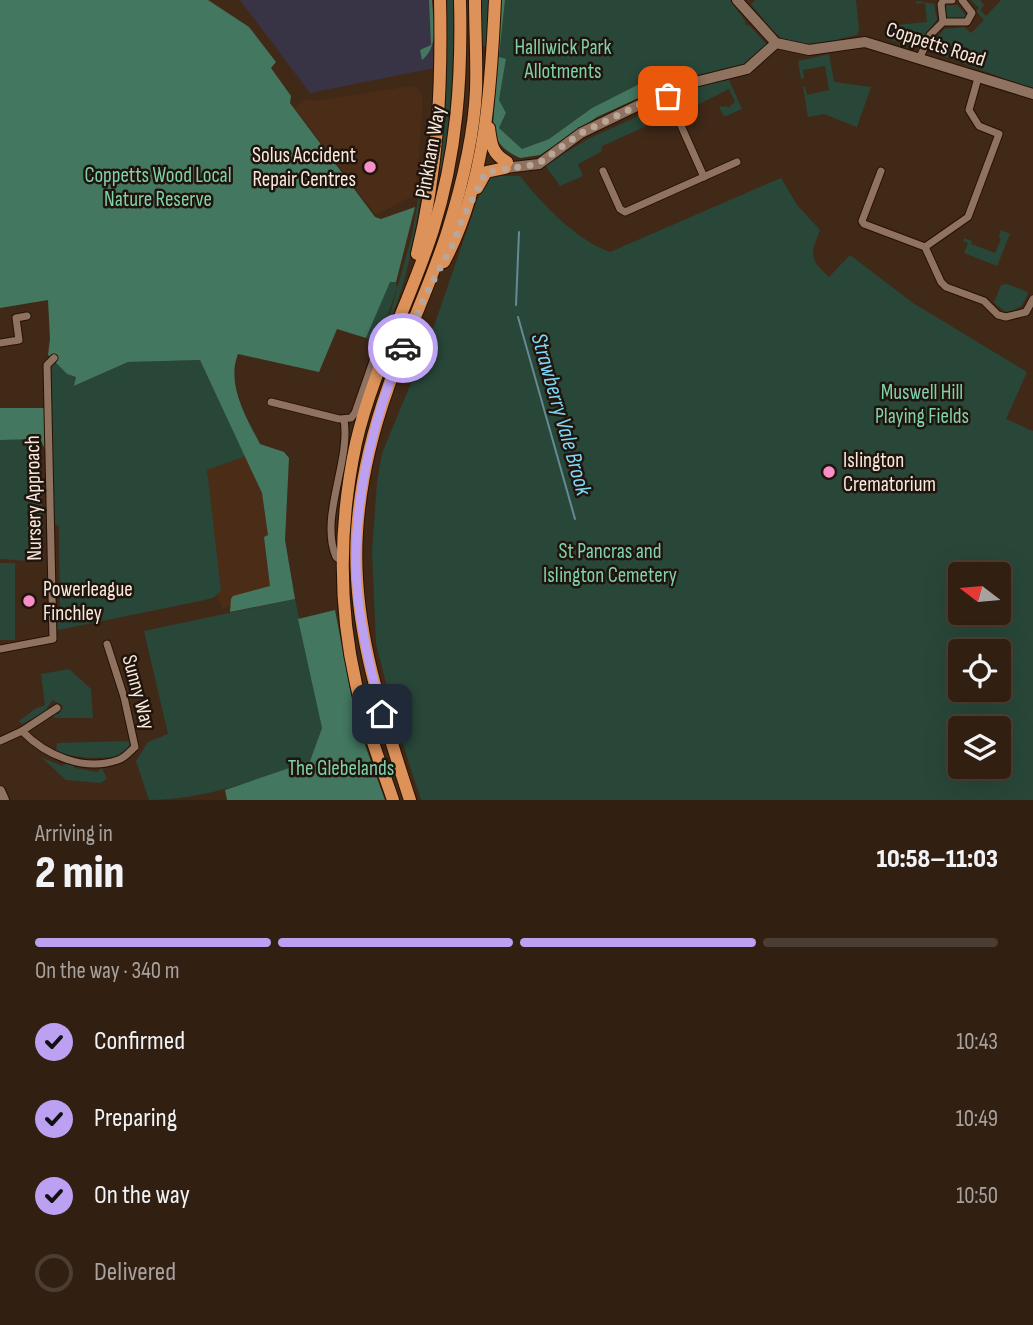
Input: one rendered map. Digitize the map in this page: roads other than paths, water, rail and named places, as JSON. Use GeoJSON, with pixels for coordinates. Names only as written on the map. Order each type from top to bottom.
{"type":"FeatureCollection","features":[{"type":"Feature","properties":{"kind":"highway"},"geometry":{"type":"LineString","coordinates":[[393,800],[363,710],[350,654],[344,613],[342,561],[346,505],[356,442],[366,405],[404,305],[422,233],[434,164],[441,81],[440,0]]}},
{"type":"Feature","properties":{"kind":"highway","name":"Pinkham Way"},"geometry":{"type":"LineString","coordinates":[[404,305],[433,231],[449,166],[459,94],[460,0]]}},
{"type":"Feature","properties":{"kind":"highway","name":"Pinkham Way"},"geometry":{"type":"LineString","coordinates":[[425,296],[455,208],[468,149],[476,92],[475,0]]}},
{"type":"Feature","properties":{"kind":"highway"},"geometry":{"type":"LineString","coordinates":[[410,800],[366,654],[356,562],[357,530],[376,427],[387,389],[425,296],[454,242],[477,168],[487,107],[495,0]]}},
{"type":"Feature","properties":{"kind":"highway"},"geometry":{"type":"LineString","coordinates":[[462,220],[484,174],[506,165],[495,154],[491,145],[487,107]]}},
{"type":"Feature","properties":{"kind":"street"},"geometry":{"type":"LineString","coordinates":[[506,165],[526,167],[546,160],[592,127],[666,92],[747,69],[776,43],[737,0]]}},
{"type":"Feature","properties":{"kind":"street"},"geometry":{"type":"LineString","coordinates":[[943,22],[941,4],[944,0],[952,0]]}},
{"type":"Feature","properties":{"kind":"street"},"geometry":{"type":"LineString","coordinates":[[920,57],[930,35],[943,22],[967,22],[972,13],[962,0]]}},
{"type":"Feature","properties":{"kind":"street","name":"Coppetts Road"},"geometry":{"type":"LineString","coordinates":[[776,43],[809,50],[864,42],[920,57],[1033,94]]}},
{"type":"Feature","properties":{"kind":"street"},"geometry":{"type":"LineString","coordinates":[[925,247],[968,216],[999,134],[979,126],[969,110],[978,78]]}},
{"type":"Feature","properties":{"kind":"street"},"geometry":{"type":"LineString","coordinates":[[666,92],[704,177]]}},
{"type":"Feature","properties":{"kind":"street"},"geometry":{"type":"LineString","coordinates":[[603,171],[620,209],[625,212],[737,162]]}},
{"type":"Feature","properties":{"kind":"street"},"geometry":{"type":"LineString","coordinates":[[881,171],[862,221],[864,224],[925,247],[941,282],[946,287],[984,301],[998,315],[1013,317],[1026,312],[1033,299]]}},
{"type":"Feature","properties":{"kind":"street"},"geometry":{"type":"LineString","coordinates":[[0,343],[19,340],[16,318],[27,316]]}},
{"type":"Feature","properties":{"kind":"street"},"geometry":{"type":"LineString","coordinates":[[271,402],[344,420],[351,418],[378,347],[390,337]]}},
{"type":"Feature","properties":{"kind":"street","name":"Nursery Approach"},"geometry":{"type":"LineString","coordinates":[[0,649],[53,639],[47,365],[54,358]]}},
{"type":"Feature","properties":{"kind":"street"},"geometry":{"type":"LineString","coordinates":[[342,561],[336,557],[332,542],[335,494],[346,433],[344,420]]}},
{"type":"Feature","properties":{"kind":"street","name":"Sunny Way"},"geometry":{"type":"LineString","coordinates":[[22,731],[36,746],[73,761],[100,764],[121,760],[135,747],[124,696],[107,644]]}},
{"type":"Feature","properties":{"kind":"street"},"geometry":{"type":"LineString","coordinates":[[0,741],[22,731],[57,708]]}},
{"type":"Feature","properties":{"kind":"street"},"geometry":{"type":"LineString","coordinates":[[0,791],[4,800]]}},
{"type":"Feature","properties":{"kind":"waterway","name":"Strawberry Vale Brook"},"geometry":{"type":"LineString","coordinates":[[516,305],[519,232]]}},
{"type":"Feature","properties":{"kind":"waterway","name":"Strawberry Vale Brook"},"geometry":{"type":"LineString","coordinates":[[518,317],[575,519]]}},
{"type":"Feature","properties":{"kind":"place","name":"Solus Accident Repair Centres"},"geometry":{"type":"Point","coordinates":[370,167]}},
{"type":"Feature","properties":{"kind":"place","name":"Islington Crematorium"},"geometry":{"type":"Point","coordinates":[829,472]}},
{"type":"Feature","properties":{"kind":"place","name":"Powerleague Finchley"},"geometry":{"type":"Point","coordinates":[29,601]}},
{"type":"Feature","properties":{"kind":"park label","name":"Halliwick Park Allotments"},"geometry":{"type":"Point","coordinates":[563,59]}},
{"type":"Feature","properties":{"kind":"park label","name":"Coppetts Wood Local Nature Reserve"},"geometry":{"type":"Point","coordinates":[158,187]}},
{"type":"Feature","properties":{"kind":"park label","name":"Muswell Hill Playing Fields"},"geometry":{"type":"Point","coordinates":[922,404]}},
{"type":"Feature","properties":{"kind":"park label","name":"St Pancras and Islington Cemetery"},"geometry":{"type":"Point","coordinates":[610,563]}},
{"type":"Feature","properties":{"kind":"park label","name":"The Glebelands"},"geometry":{"type":"Point","coordinates":[341,768]}}]}
